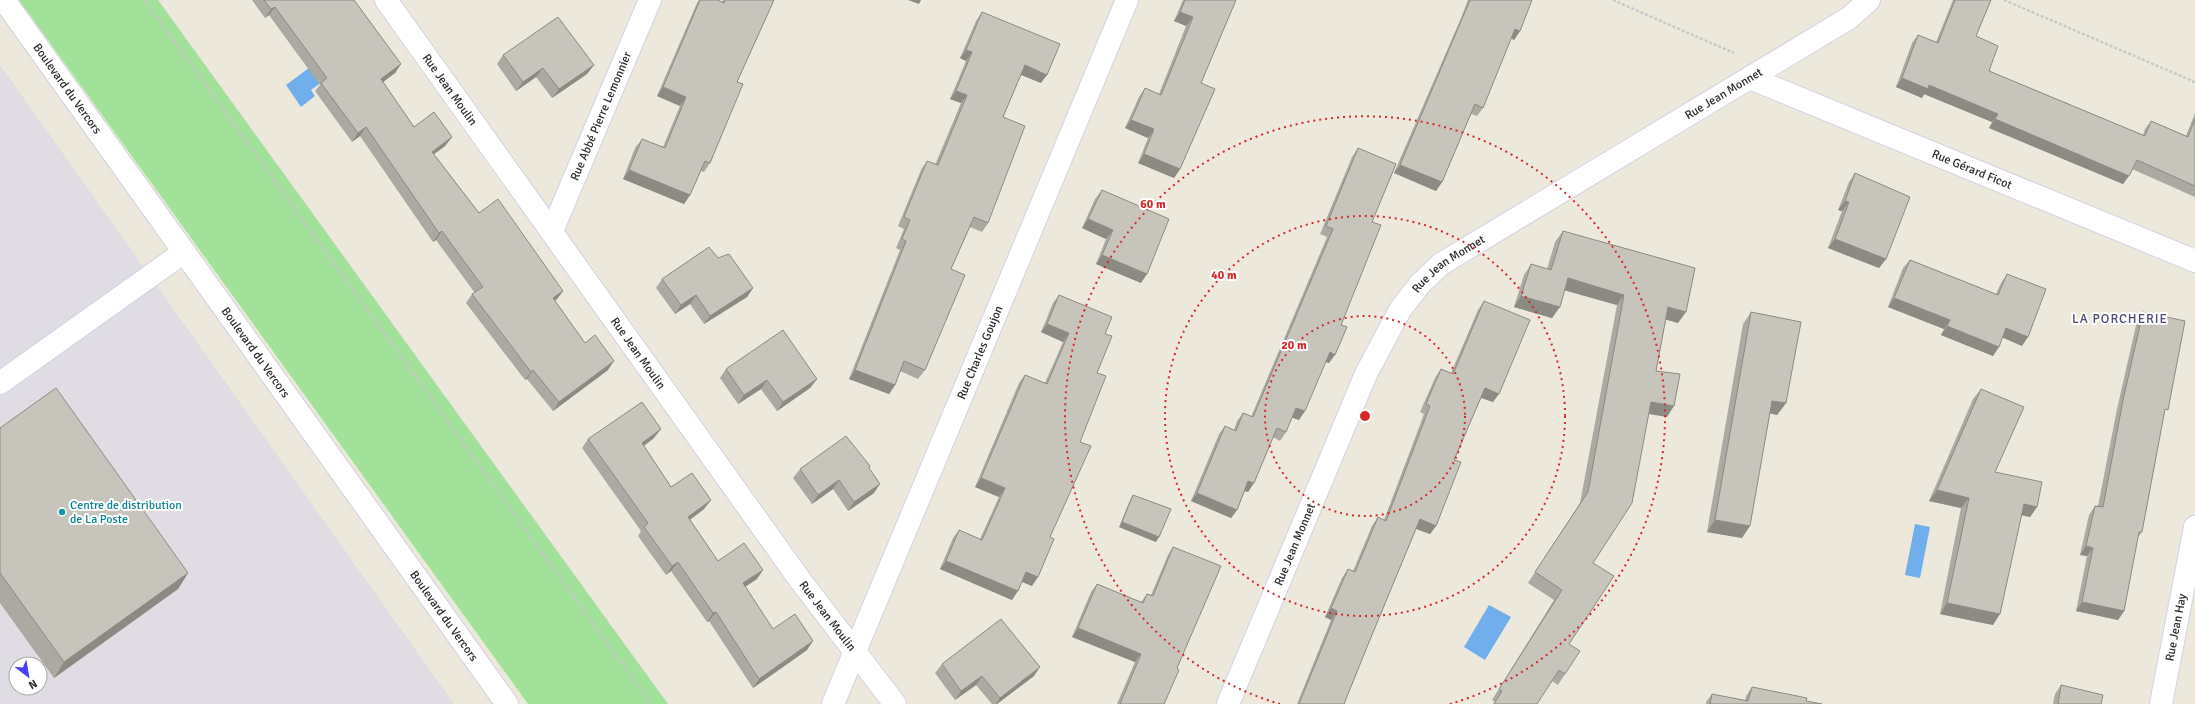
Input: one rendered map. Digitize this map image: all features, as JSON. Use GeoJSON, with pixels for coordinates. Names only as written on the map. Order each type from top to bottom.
{"type":"FeatureCollection","features":[{"type":"Feature","properties":{"kind":"street","name":"Boulevard du Vercors"},"geometry":{"type":"LineString","coordinates":[[4,0],[507,704]]}},
{"type":"Feature","properties":{"kind":"street","name":"Rue Jean Moulin"},"geometry":{"type":"LineString","coordinates":[[386,0],[800,580],[895,704]]}},
{"type":"Feature","properties":{"kind":"street","name":"Rue Abbé Pierre Lemonnier"},"geometry":{"type":"LineString","coordinates":[[552,231],[650,0]]}},
{"type":"Feature","properties":{"kind":"street","name":"Rue Charles Goujon"},"geometry":{"type":"LineString","coordinates":[[833,704],[1127,0]]}},
{"type":"Feature","properties":{"kind":"street","name":"Rue Jean Monnet"},"geometry":{"type":"LineString","coordinates":[[1228,704],[1366,374],[1400,310],[1420,284],[1441,264],[1850,18],[1868,0]]}},
{"type":"Feature","properties":{"kind":"street","name":"Rue Gérard Ficot"},"geometry":{"type":"LineString","coordinates":[[1750,78],[2195,261]]}},
{"type":"Feature","properties":{"kind":"street"},"geometry":{"type":"LineString","coordinates":[[0,383],[184,252]]}},
{"type":"Feature","properties":{"kind":"street","name":"Rue Jean Hay"},"geometry":{"type":"LineString","coordinates":[[2161,704],[2195,528]]}},
{"type":"Feature","properties":{"kind":"path"},"geometry":{"type":"LineString","coordinates":[[145,0],[651,704]]}},
{"type":"Feature","properties":{"kind":"path"},"geometry":{"type":"LineString","coordinates":[[1613,0],[1733,53],[1740,49]]}},
{"type":"Feature","properties":{"kind":"path"},"geometry":{"type":"LineString","coordinates":[[2004,0],[2195,82]]}},
{"type":"Feature","properties":{"kind":"shaded area"},"geometry":{"type":"Polygon","coordinates":[[[0,65],[454,704],[0,704],[0,65]]]}},
{"type":"Feature","properties":{"kind":"green space"},"geometry":{"type":"Polygon","coordinates":[[[19,0],[158,0],[668,704],[528,704],[19,0]]]}},
{"type":"Feature","properties":{"kind":"water"},"geometry":{"type":"Polygon","coordinates":[[[325,56],[337,71],[311,90],[315,96],[301,107],[286,85],[325,56]]]}},
{"type":"Feature","properties":{"kind":"water"},"geometry":{"type":"Polygon","coordinates":[[[1915,524],[1930,527],[1920,578],[1905,575],[1915,524]]]}},
{"type":"Feature","properties":{"kind":"water"},"geometry":{"type":"Polygon","coordinates":[[[1489,605],[1511,617],[1485,660],[1464,647],[1489,605]]]}},
{"type":"Feature","properties":{"kind":"building"},"geometry":{"type":"Polygon","coordinates":[[[264,0],[354,0],[401,64],[381,79],[414,127],[434,112],[452,137],[432,152],[479,213],[498,199],[563,291],[553,298],[585,343],[595,335],[614,361],[559,402],[533,370],[531,372],[472,294],[483,287],[442,231],[439,233],[366,127],[358,133],[321,83],[327,78],[275,7],[271,9],[264,0]]]}},
{"type":"Feature","properties":{"kind":"building"},"geometry":{"type":"Polygon","coordinates":[[[700,0],[718,0],[724,3],[725,0],[774,0],[737,82],[743,84],[710,163],[705,161],[690,195],[629,170],[642,139],[665,148],[686,97],[663,87],[700,0]]]}},
{"type":"Feature","properties":{"kind":"building"},"geometry":{"type":"Polygon","coordinates":[[[1185,0],[1236,0],[1201,83],[1215,89],[1180,169],[1144,154],[1154,129],[1131,120],[1145,88],[1161,95],[1193,17],[1180,12],[1185,0]]]}},
{"type":"Feature","properties":{"kind":"building"},"geometry":{"type":"Polygon","coordinates":[[[1470,0],[1532,0],[1520,31],[1515,29],[1483,108],[1475,104],[1442,182],[1400,165],[1470,0]]]}},
{"type":"Feature","properties":{"kind":"building"},"geometry":{"type":"Polygon","coordinates":[[[1955,0],[1991,0],[1976,36],[1998,46],[1989,71],[2145,136],[2151,121],[2188,137],[2195,119],[2195,186],[2137,160],[2129,176],[1995,119],[1998,114],[1929,85],[1928,89],[1902,78],[1918,35],[1938,43],[1955,0]]]}},
{"type":"Feature","properties":{"kind":"building"},"geometry":{"type":"Polygon","coordinates":[[[982,12],[1060,44],[1047,75],[1025,65],[1003,117],[1025,126],[988,223],[974,217],[951,269],[965,275],[925,370],[904,361],[895,385],[855,370],[906,241],[902,239],[910,220],[904,217],[927,161],[938,165],[967,95],[956,91],[972,52],[966,50],[982,12]]]}},
{"type":"Feature","properties":{"kind":"building"},"geometry":{"type":"Polygon","coordinates":[[[558,17],[594,65],[559,89],[543,68],[523,82],[503,55],[558,17]]]}},
{"type":"Feature","properties":{"kind":"building"},"geometry":{"type":"Polygon","coordinates":[[[1358,148],[1396,164],[1372,222],[1381,225],[1341,325],[1347,327],[1335,355],[1330,352],[1305,411],[1296,408],[1286,432],[1277,428],[1254,483],[1248,481],[1237,510],[1197,493],[1225,426],[1236,431],[1243,413],[1253,417],[1333,229],[1326,226],[1358,148]]]}},
{"type":"Feature","properties":{"kind":"building"},"geometry":{"type":"Polygon","coordinates":[[[1855,173],[1910,197],[1886,259],[1835,239],[1849,202],[1845,201],[1855,173]]]}},
{"type":"Feature","properties":{"kind":"building"},"geometry":{"type":"Polygon","coordinates":[[[1102,190],[1169,219],[1147,274],[1102,255],[1113,230],[1088,219],[1102,190]]]}},
{"type":"Feature","properties":{"kind":"building"},"geometry":{"type":"Polygon","coordinates":[[[1563,231],[1695,268],[1686,312],[1668,307],[1656,371],[1680,374],[1674,406],[1651,402],[1632,503],[1593,563],[1614,576],[1569,644],[1580,651],[1565,674],[1559,670],[1537,704],[1494,704],[1502,691],[1499,689],[1562,590],[1535,572],[1588,492],[1624,295],[1568,278],[1560,307],[1521,296],[1531,264],[1551,270],[1563,231]]]}},
{"type":"Feature","properties":{"kind":"building"},"geometry":{"type":"Polygon","coordinates":[[[709,247],[718,258],[729,254],[753,288],[710,316],[696,295],[681,305],[662,279],[709,247]]]}},
{"type":"Feature","properties":{"kind":"building"},"geometry":{"type":"Polygon","coordinates":[[[1910,260],[1998,295],[2007,274],[2046,289],[2028,337],[2006,328],[1999,347],[1947,326],[1950,320],[1894,298],[1910,260]]]}},
{"type":"Feature","properties":{"kind":"building"},"geometry":{"type":"Polygon","coordinates":[[[1059,295],[1112,317],[1105,334],[1112,336],[1097,373],[1106,376],[1080,442],[1091,446],[1050,537],[1054,539],[1038,577],[1026,572],[1018,591],[946,561],[959,530],[982,540],[1005,488],[981,478],[1025,375],[1047,384],[1069,333],[1047,324],[1059,295]]]}},
{"type":"Feature","properties":{"kind":"building"},"geometry":{"type":"Polygon","coordinates":[[[1484,301],[1530,320],[1499,394],[1485,388],[1454,460],[1461,462],[1436,526],[1420,519],[1344,704],[1299,704],[1337,611],[1331,608],[1348,569],[1355,572],[1378,517],[1386,521],[1430,406],[1426,404],[1441,369],[1453,374],[1484,301]]]}},
{"type":"Feature","properties":{"kind":"building"},"geometry":{"type":"Polygon","coordinates":[[[1751,312],[1801,322],[1786,403],[1772,401],[1750,526],[1715,520],[1751,312]]]}},
{"type":"Feature","properties":{"kind":"building"},"geometry":{"type":"Polygon","coordinates":[[[2143,312],[2185,321],[2168,410],[2165,409],[2142,532],[2139,532],[2124,611],[2082,602],[2093,548],[2086,546],[2095,506],[2103,507],[2123,400],[2143,312]]]}},
{"type":"Feature","properties":{"kind":"building"},"geometry":{"type":"Polygon","coordinates":[[[783,330],[817,379],[783,402],[767,380],[744,395],[726,369],[783,330]]]}},
{"type":"Feature","properties":{"kind":"building","name":"Centre de distribution de La Poste"},"geometry":{"type":"Polygon","coordinates":[[[56,388],[188,573],[64,662],[0,573],[0,428],[56,388]]]}},
{"type":"Feature","properties":{"kind":"building"},"geometry":{"type":"Polygon","coordinates":[[[1981,389],[2024,407],[1995,472],[2042,482],[2037,507],[2024,504],[2000,614],[1947,603],[1969,498],[1937,490],[1981,389]]]}},
{"type":"Feature","properties":{"kind":"building"},"geometry":{"type":"Polygon","coordinates":[[[642,402],[661,429],[642,443],[671,487],[692,473],[711,500],[688,517],[718,561],[744,543],[763,570],[743,583],[773,629],[795,614],[813,641],[759,679],[716,612],[713,613],[678,562],[672,566],[644,527],[648,523],[588,439],[642,402]]]}},
{"type":"Feature","properties":{"kind":"building"},"geometry":{"type":"Polygon","coordinates":[[[846,436],[870,466],[869,468],[880,484],[854,502],[839,480],[818,495],[800,469],[846,436]]]}},
{"type":"Feature","properties":{"kind":"building"},"geometry":{"type":"Polygon","coordinates":[[[1133,495],[1171,509],[1159,537],[1122,522],[1133,495]]]}},
{"type":"Feature","properties":{"kind":"building"},"geometry":{"type":"Polygon","coordinates":[[[1173,547],[1221,566],[1177,668],[1179,670],[1164,704],[1120,704],[1141,654],[1078,628],[1097,584],[1143,603],[1147,594],[1153,596],[1173,547]]]}},
{"type":"Feature","properties":{"kind":"building"},"geometry":{"type":"Polygon","coordinates":[[[1001,619],[1040,667],[1000,698],[982,676],[961,691],[942,664],[1001,619]]]}},
{"type":"Feature","properties":{"kind":"building"},"geometry":{"type":"Polygon","coordinates":[[[2061,685],[2103,695],[2101,704],[2058,704],[2061,685]]]}},
{"type":"Feature","properties":{"kind":"building"},"geometry":{"type":"Polygon","coordinates":[[[1752,687],[1807,698],[1806,701],[1822,704],[1710,704],[1712,694],[1748,701],[1752,687]]]}},
{"type":"Feature","properties":{"kind":"place","name":"Centre de distribution de La Poste"},"geometry":{"type":"Point","coordinates":[62,512]}},
{"type":"Feature","properties":{"kind":"district","name":"LA PORCHERIE"},"geometry":{"type":"Point","coordinates":[2120,319]}}]}
